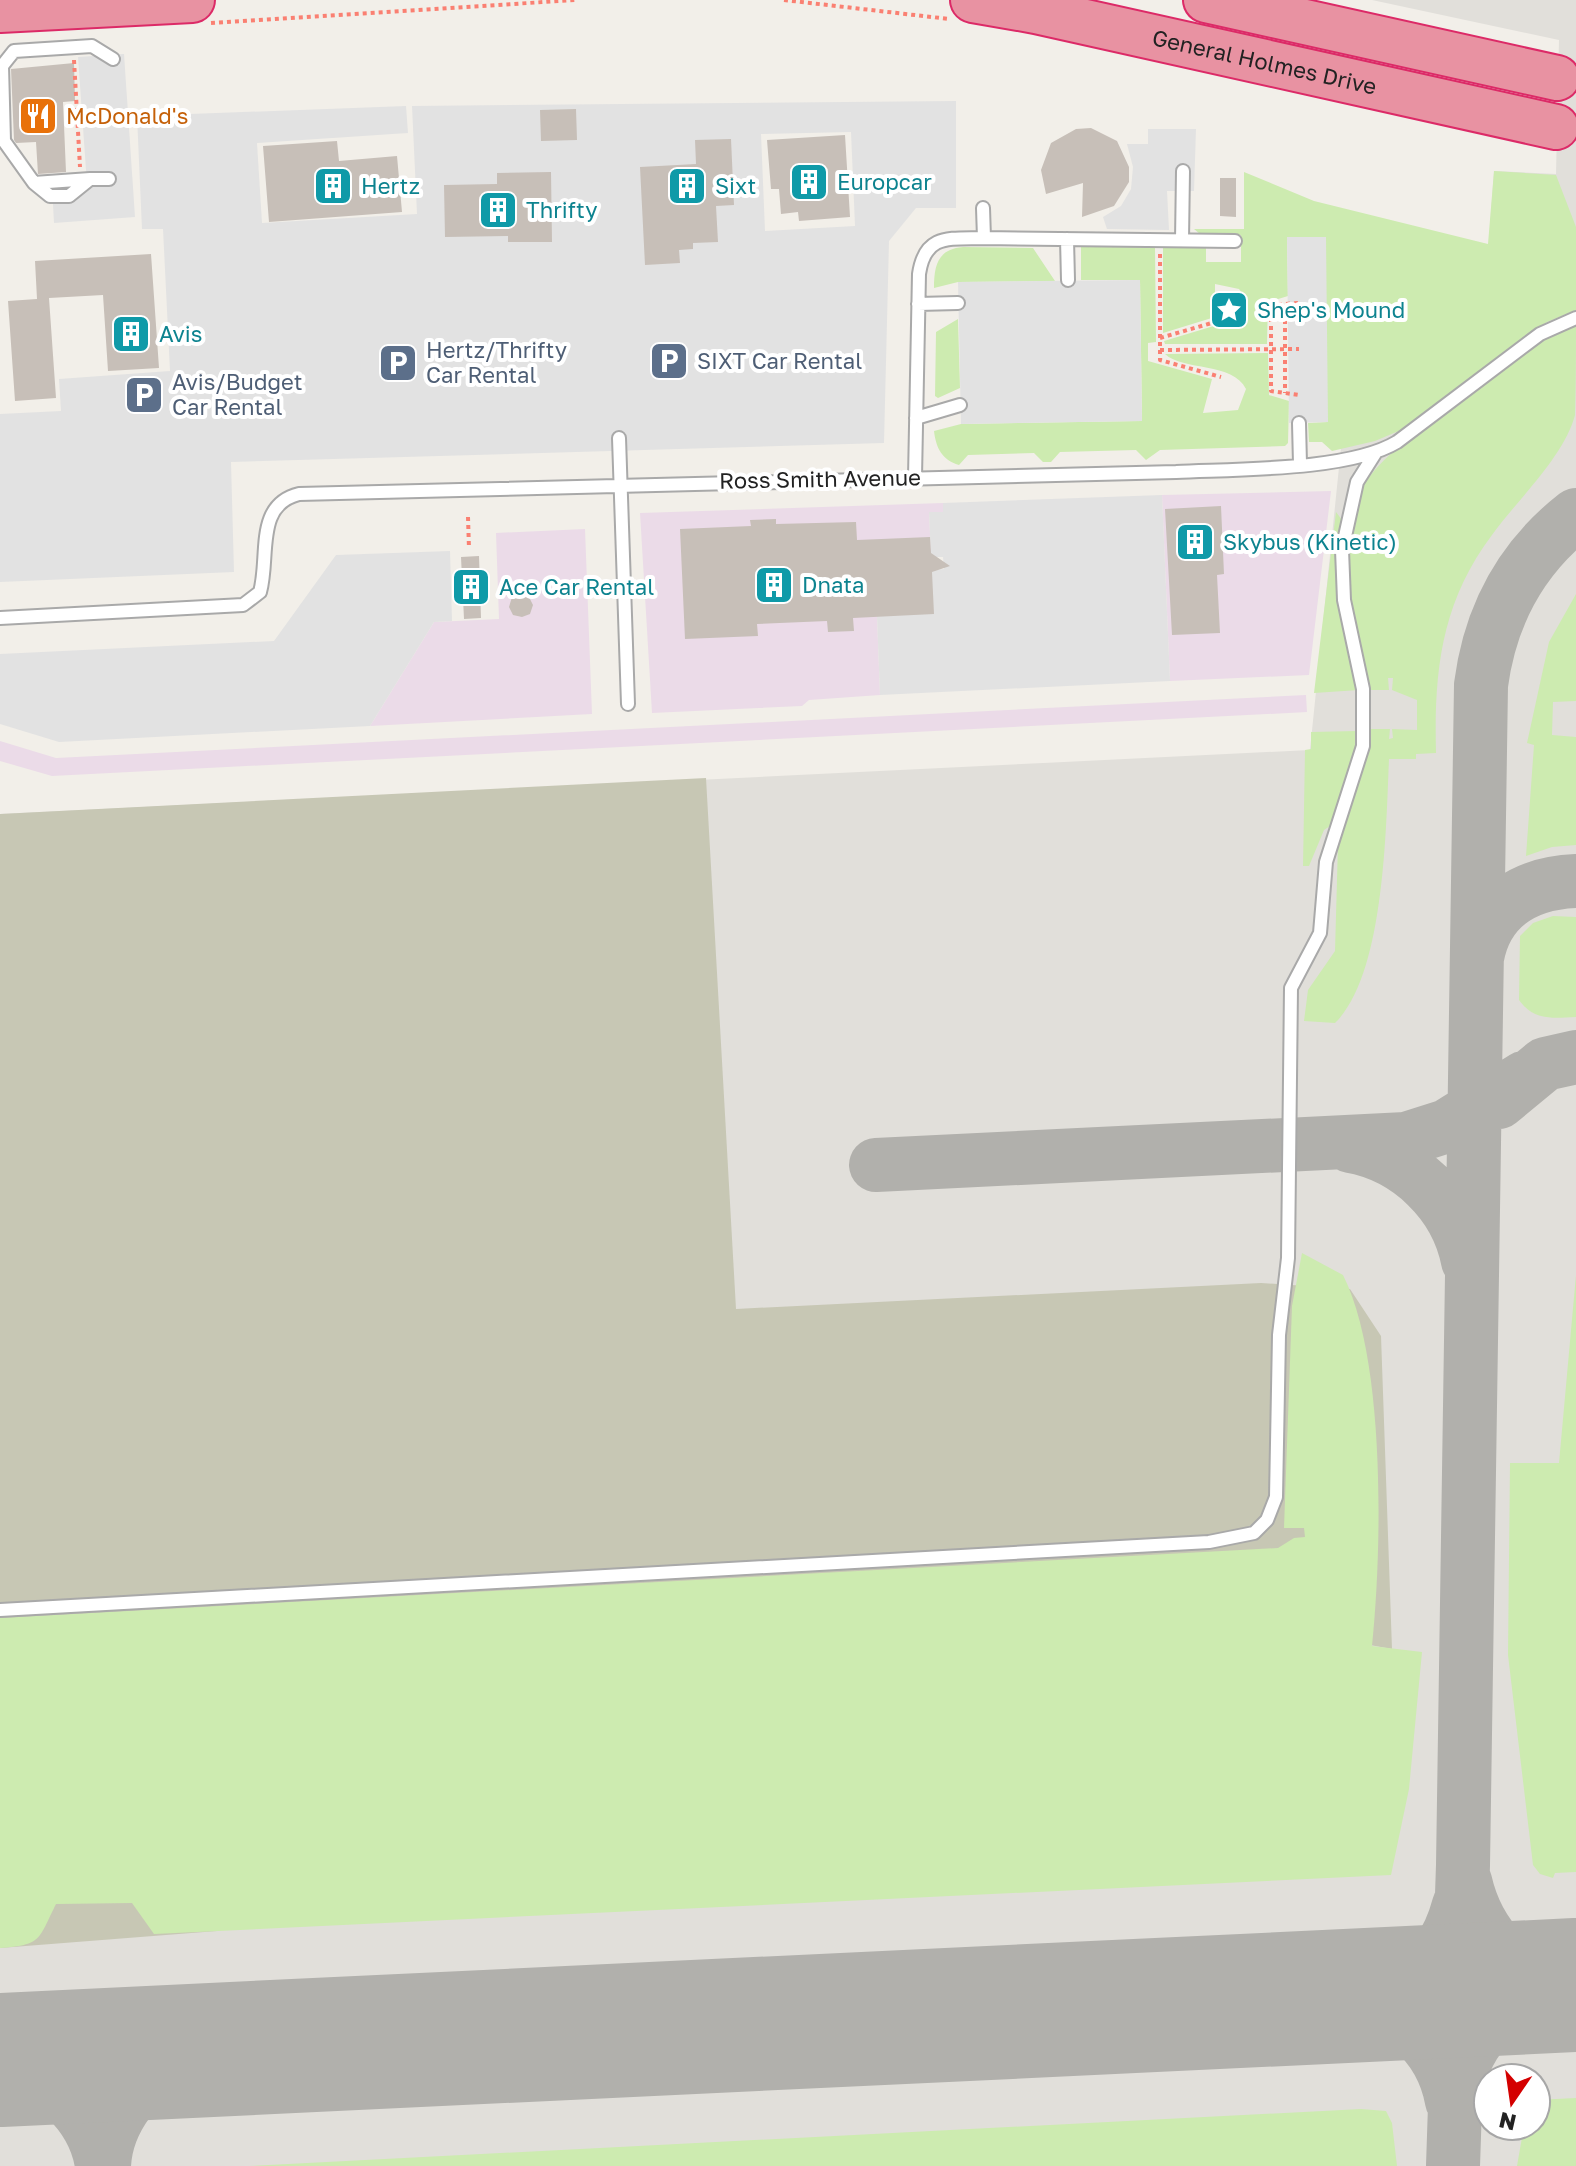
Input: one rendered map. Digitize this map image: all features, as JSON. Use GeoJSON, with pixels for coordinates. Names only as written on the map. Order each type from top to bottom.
{"type":"FeatureCollection","features":[{"type":"Feature","properties":{"kind":"highway","name":"General Holmes Drive"},"geometry":{"type":"LineString","coordinates":[[973,0],[1036,11],[1556,127]]}},
{"type":"Feature","properties":{"kind":"highway"},"geometry":{"type":"LineString","coordinates":[[1206,0],[1557,78]]}},
{"type":"Feature","properties":{"kind":"highway"},"geometry":{"type":"LineString","coordinates":[[0,10],[196,12]]}},
{"type":"Feature","properties":{"kind":"lane"},"geometry":{"type":"LineString","coordinates":[[109,179],[90,179],[69,196],[50,196],[34,183],[4,141],[2,66],[5,57],[14,51],[92,46],[113,59]]}},
{"type":"Feature","properties":{"kind":"lane"},"geometry":{"type":"LineString","coordinates":[[1182,240],[1183,171]]}},
{"type":"Feature","properties":{"kind":"lane"},"geometry":{"type":"LineString","coordinates":[[983,208],[984,238]]}},
{"type":"Feature","properties":{"kind":"lane"},"geometry":{"type":"LineString","coordinates":[[915,477],[921,257],[932,244],[949,239],[984,238],[1235,241]]}},
{"type":"Feature","properties":{"kind":"lane"},"geometry":{"type":"LineString","coordinates":[[1067,239],[1068,280]]}},
{"type":"Feature","properties":{"kind":"lane"},"geometry":{"type":"LineString","coordinates":[[918,304],[958,303]]}},
{"type":"Feature","properties":{"kind":"lane"},"geometry":{"type":"LineString","coordinates":[[0,1610],[1209,1542],[1248,1536],[1259,1529],[1270,1515],[1278,1487],[1279,1335],[1288,1258],[1291,988],[1320,933],[1326,862],[1363,746],[1363,689],[1344,600],[1341,559],[1351,500],[1366,462],[1376,452],[1397,442],[1540,334],[1576,318]]}},
{"type":"Feature","properties":{"kind":"lane"},"geometry":{"type":"LineString","coordinates":[[916,418],[960,405]]}},
{"type":"Feature","properties":{"kind":"lane"},"geometry":{"type":"LineString","coordinates":[[1299,423],[1300,464]]}},
{"type":"Feature","properties":{"kind":"lane"},"geometry":{"type":"LineString","coordinates":[[619,438],[628,704]]}},
{"type":"Feature","properties":{"kind":"lane","name":"Ross Smith Avenue"},"geometry":{"type":"LineString","coordinates":[[0,618],[243,605],[260,592],[272,511],[286,497],[299,494],[1176,472],[1300,464],[1376,452]]}},
{"type":"Feature","properties":{"kind":"path"},"geometry":{"type":"LineString","coordinates":[[196,12],[576,0]]}},
{"type":"Feature","properties":{"kind":"path"},"geometry":{"type":"LineString","coordinates":[[63,61],[75,60],[80,168],[69,173]]}},
{"type":"Feature","properties":{"kind":"path"},"geometry":{"type":"LineString","coordinates":[[1159,240],[1160,360],[1221,377]]}},
{"type":"Feature","properties":{"kind":"path"},"geometry":{"type":"LineString","coordinates":[[1298,303],[1271,305],[1271,391],[1299,395]]}},
{"type":"Feature","properties":{"kind":"path"},"geometry":{"type":"LineString","coordinates":[[1285,304],[1285,393]]}},
{"type":"Feature","properties":{"kind":"path"},"geometry":{"type":"LineString","coordinates":[[1160,338],[1215,322]]}},
{"type":"Feature","properties":{"kind":"path"},"geometry":{"type":"LineString","coordinates":[[1160,350],[1299,349]]}},
{"type":"Feature","properties":{"kind":"path"},"geometry":{"type":"LineString","coordinates":[[468,517],[469,549]]}},
{"type":"Feature","properties":{"kind":"shaded area"},"geometry":{"type":"Polygon","coordinates":[[[1372,0],[1576,0],[1576,2166],[0,2166],[0,814],[1310,750],[1342,438],[1483,325],[1494,171],[1556,174],[1559,40],[1372,0]]]}},
{"type":"Feature","properties":{"kind":"shaded area"},"geometry":{"type":"Polygon","coordinates":[[[124,54],[135,217],[54,223],[52,186],[87,184],[78,57],[124,54]]]}},
{"type":"Feature","properties":{"kind":"shaded area"},"geometry":{"type":"Polygon","coordinates":[[[956,101],[956,208],[916,208],[889,241],[884,443],[231,462],[234,572],[0,582],[0,414],[61,411],[59,379],[170,371],[163,229],[142,229],[137,116],[406,106],[408,133],[257,143],[262,223],[417,214],[412,106],[956,101]],[[851,132],[761,134],[765,231],[855,226],[851,132]]]}},
{"type":"Feature","properties":{"kind":"shaded area"},"geometry":{"type":"Polygon","coordinates":[[[1148,129],[1196,129],[1194,191],[1167,191],[1169,230],[1107,229],[1103,217],[1121,206],[1131,189],[1133,167],[1127,144],[1148,144],[1148,129]]]}},
{"type":"Feature","properties":{"kind":"shaded area"},"geometry":{"type":"Polygon","coordinates":[[[1287,237],[1326,237],[1328,422],[1289,423],[1287,237]]]}},
{"type":"Feature","properties":{"kind":"shaded area"},"geometry":{"type":"Polygon","coordinates":[[[1140,280],[1142,421],[961,424],[958,282],[1140,280]]]}},
{"type":"Feature","properties":{"kind":"shaded area"},"geometry":{"type":"Polygon","coordinates":[[[1331,491],[1309,675],[1170,681],[1162,495],[1331,491]]]}},
{"type":"Feature","properties":{"kind":"shaded area"},"geometry":{"type":"Polygon","coordinates":[[[1162,495],[1170,681],[880,695],[877,616],[932,570],[944,569],[943,557],[931,557],[929,512],[943,512],[943,503],[1162,495]]]}},
{"type":"Feature","properties":{"kind":"shaded area"},"geometry":{"type":"Polygon","coordinates":[[[943,503],[943,512],[929,513],[934,614],[877,616],[880,695],[809,700],[802,706],[652,713],[640,513],[943,503]]]}},
{"type":"Feature","properties":{"kind":"shaded area"},"geometry":{"type":"Polygon","coordinates":[[[585,529],[592,714],[370,726],[434,622],[499,619],[496,533],[585,529]]]}},
{"type":"Feature","properties":{"kind":"shaded area"},"geometry":{"type":"Polygon","coordinates":[[[450,551],[452,621],[434,622],[370,726],[59,742],[0,724],[0,654],[274,641],[336,555],[450,551]]]}},
{"type":"Feature","properties":{"kind":"shaded area"},"geometry":{"type":"Polygon","coordinates":[[[1306,695],[1307,712],[52,776],[0,761],[0,741],[56,758],[1306,695]]]}},
{"type":"Feature","properties":{"kind":"shaded area"},"geometry":{"type":"Polygon","coordinates":[[[706,778],[736,1309],[1261,1283],[1350,1289],[1381,1336],[1392,1649],[1238,1621],[217,1931],[0,1948],[0,814],[706,778]]]}},
{"type":"Feature","properties":{"kind":"green space"},"geometry":{"type":"Polygon","coordinates":[[[1494,171],[1556,175],[1576,227],[1576,310],[1547,322],[1401,430],[1375,441],[1332,451],[1322,442],[1309,442],[1308,423],[1328,422],[1287,238],[1288,296],[1268,302],[1267,344],[1165,344],[1164,341],[1237,319],[1245,309],[1239,289],[1215,284],[1215,317],[1163,333],[1163,248],[1206,248],[1206,262],[1241,262],[1241,235],[1200,234],[1194,229],[1244,229],[1244,172],[1314,201],[1488,244],[1494,171]]]}},
{"type":"Feature","properties":{"kind":"green space"},"geometry":{"type":"Polygon","coordinates":[[[963,247],[1033,248],[1055,281],[958,282],[934,288],[939,260],[948,251],[963,247]]]}},
{"type":"Feature","properties":{"kind":"green space"},"geometry":{"type":"Polygon","coordinates":[[[1081,247],[1155,247],[1156,342],[1148,343],[1148,361],[1212,379],[1203,413],[1238,410],[1246,389],[1240,380],[1230,375],[1183,363],[1165,354],[1268,353],[1269,395],[1289,401],[1288,443],[1285,446],[1160,450],[1146,460],[1136,450],[1060,452],[1051,462],[1043,462],[1034,453],[968,455],[959,465],[944,457],[936,443],[934,431],[961,424],[1142,421],[1140,280],[1081,280],[1081,247]]]}},
{"type":"Feature","properties":{"kind":"green space"},"geometry":{"type":"Polygon","coordinates":[[[958,319],[960,388],[938,398],[935,396],[936,332],[958,319]]]}},
{"type":"Feature","properties":{"kind":"green space"},"geometry":{"type":"Polygon","coordinates":[[[1576,324],[1575,415],[1569,431],[1539,478],[1502,522],[1475,561],[1451,612],[1439,666],[1436,753],[1416,754],[1416,759],[1389,759],[1380,898],[1364,971],[1352,1001],[1335,1023],[1304,1021],[1308,990],[1335,951],[1338,844],[1361,775],[1369,729],[1390,729],[1389,739],[1393,738],[1392,729],[1417,730],[1417,700],[1392,690],[1393,678],[1388,678],[1389,690],[1368,690],[1347,580],[1349,524],[1357,499],[1370,476],[1401,445],[1515,359],[1576,324]]]}},
{"type":"Feature","properties":{"kind":"green space"},"geometry":{"type":"Polygon","coordinates":[[[1336,512],[1342,520],[1337,553],[1359,690],[1314,693],[1336,512]]]}},
{"type":"Feature","properties":{"kind":"green space"},"geometry":{"type":"Polygon","coordinates":[[[1576,594],[1576,701],[1553,702],[1552,735],[1576,737],[1576,845],[1552,847],[1526,856],[1534,745],[1527,743],[1549,642],[1576,594]]]}},
{"type":"Feature","properties":{"kind":"green space"},"geometry":{"type":"Polygon","coordinates":[[[1357,731],[1353,764],[1330,826],[1324,830],[1309,866],[1303,866],[1305,750],[1311,749],[1311,732],[1357,731]]]}},
{"type":"Feature","properties":{"kind":"green space"},"geometry":{"type":"Polygon","coordinates":[[[1553,916],[1576,917],[1576,1017],[1537,1015],[1519,1000],[1520,936],[1533,923],[1553,916]]]}},
{"type":"Feature","properties":{"kind":"green space"},"geometry":{"type":"Polygon","coordinates":[[[1302,1253],[1343,1275],[1357,1311],[1367,1355],[1374,1404],[1379,1509],[1372,1646],[1422,1652],[1409,1789],[1391,1875],[154,1934],[132,1903],[56,1904],[37,1938],[24,1945],[0,1948],[0,1618],[1278,1548],[1294,1538],[1305,1537],[1304,1528],[1284,1528],[1292,1306],[1302,1253]]]}},
{"type":"Feature","properties":{"kind":"green space"},"geometry":{"type":"Polygon","coordinates":[[[1576,1275],[1576,1872],[1555,1873],[1553,1878],[1540,1874],[1533,1865],[1508,1655],[1510,1463],[1559,1463],[1576,1275]]]}},
{"type":"Feature","properties":{"kind":"green space"},"geometry":{"type":"Polygon","coordinates":[[[1576,2098],[1576,2166],[1517,2166],[1521,2142],[1552,2142],[1552,2099],[1576,2098]]]}},
{"type":"Feature","properties":{"kind":"green space"},"geometry":{"type":"Polygon","coordinates":[[[1361,2109],[1386,2111],[1392,2123],[1397,2166],[249,2166],[1361,2109]]]}},
{"type":"Feature","properties":{"kind":"building","name":"McDonald's"},"geometry":{"type":"Polygon","coordinates":[[[74,63],[75,101],[63,102],[66,172],[38,174],[36,142],[16,143],[14,140],[11,69],[74,63]]]}},
{"type":"Feature","properties":{"kind":"building"},"geometry":{"type":"Polygon","coordinates":[[[576,109],[577,140],[541,141],[540,110],[576,109]]]}},
{"type":"Feature","properties":{"kind":"building"},"geometry":{"type":"Polygon","coordinates":[[[1091,128],[1117,141],[1129,167],[1129,182],[1114,206],[1082,217],[1083,183],[1046,194],[1041,170],[1051,143],[1076,129],[1091,128]]]}},
{"type":"Feature","properties":{"kind":"building","name":"Europcar"},"geometry":{"type":"Polygon","coordinates":[[[845,135],[850,217],[799,221],[798,212],[781,214],[779,189],[771,189],[767,140],[845,135]]]}},
{"type":"Feature","properties":{"kind":"building","name":"Sixt"},"geometry":{"type":"Polygon","coordinates":[[[731,139],[734,205],[716,206],[718,242],[693,243],[693,249],[679,250],[680,263],[645,265],[640,167],[696,164],[695,140],[731,139]]]}},
{"type":"Feature","properties":{"kind":"building","name":"Hertz"},"geometry":{"type":"Polygon","coordinates":[[[337,141],[339,161],[397,156],[402,212],[269,222],[263,146],[337,141]]]}},
{"type":"Feature","properties":{"kind":"building","name":"Thrifty"},"geometry":{"type":"Polygon","coordinates":[[[551,172],[552,242],[508,242],[508,236],[445,237],[444,185],[497,184],[497,173],[551,172]]]}},
{"type":"Feature","properties":{"kind":"building"},"geometry":{"type":"Polygon","coordinates":[[[1220,178],[1236,178],[1236,217],[1220,216],[1220,178]]]}},
{"type":"Feature","properties":{"kind":"building","name":"Avis"},"geometry":{"type":"Polygon","coordinates":[[[151,254],[159,368],[108,371],[103,295],[49,298],[56,398],[15,401],[8,301],[37,299],[35,261],[151,254]]]}},
{"type":"Feature","properties":{"kind":"building"},"geometry":{"type":"Polygon","coordinates":[[[1221,506],[1224,574],[1217,575],[1220,633],[1172,635],[1165,509],[1221,506]]]}},
{"type":"Feature","properties":{"kind":"building","name":"Dnata"},"geometry":{"type":"Polygon","coordinates":[[[776,519],[776,524],[856,522],[857,540],[930,537],[931,553],[950,566],[932,572],[934,614],[853,618],[854,631],[828,632],[827,621],[757,624],[758,636],[685,639],[680,529],[751,526],[750,520],[776,519]]]}},
{"type":"Feature","properties":{"kind":"building","name":"Ace Car Rental"},"geometry":{"type":"Polygon","coordinates":[[[479,556],[481,618],[464,619],[461,557],[479,556]]]}},
{"type":"Feature","properties":{"kind":"building"},"geometry":{"type":"Polygon","coordinates":[[[526,591],[533,605],[530,614],[522,617],[513,615],[509,607],[512,597],[526,591]]]}},
{"type":"Feature","properties":{"kind":"taxiway"},"geometry":{"type":"LineString","coordinates":[[1453,2166],[1463,1865],[1481,685],[1492,635],[1511,590],[1539,550],[1576,515]]}},
{"type":"Feature","properties":{"kind":"taxiway"},"geometry":{"type":"LineString","coordinates":[[1477,958],[1489,924],[1511,901],[1541,887],[1576,881]]}},
{"type":"Feature","properties":{"kind":"taxiway"},"geometry":{"type":"LineString","coordinates":[[1499,1102],[1545,1064],[1576,1057]]}},
{"type":"Feature","properties":{"kind":"taxiway"},"geometry":{"type":"LineString","coordinates":[[876,1165],[1406,1139],[1447,1126],[1524,1078]]}},
{"type":"Feature","properties":{"kind":"taxiway"},"geometry":{"type":"LineString","coordinates":[[1350,1146],[1391,1160],[1427,1186],[1453,1220],[1468,1261]]}},
{"type":"Feature","properties":{"kind":"taxiway"},"geometry":{"type":"LineString","coordinates":[[1465,1881],[1479,1919],[1503,1952],[1535,1975],[1576,1983]]}},
{"type":"Feature","properties":{"kind":"taxiway"},"geometry":{"type":"LineString","coordinates":[[1219,1999],[1361,1991],[1404,1979],[1437,1953],[1459,1905]]}},
{"type":"Feature","properties":{"kind":"taxiway"},"geometry":{"type":"LineString","coordinates":[[1458,2082],[1475,2043],[1501,2015],[1535,1996],[1576,1988]]}},
{"type":"Feature","properties":{"kind":"taxiway"},"geometry":{"type":"LineString","coordinates":[[1333,2001],[1375,2007],[1411,2028],[1437,2061],[1452,2101]]}},
{"type":"Feature","properties":{"kind":"taxiway"},"geometry":{"type":"LineString","coordinates":[[104,2166],[111,2133],[127,2103],[147,2081],[172,2066],[228,2051],[346,2046]]}},
{"type":"Feature","properties":{"kind":"taxiway"},"geometry":{"type":"LineString","coordinates":[[0,2066],[36,2077],[67,2100],[90,2130],[102,2166]]}},
{"type":"Feature","properties":{"kind":"runway"},"geometry":{"type":"LineString","coordinates":[[0,2060],[1576,1985]]}},
{"type":"Feature","properties":{"kind":"place","name":"McDonald's"},"geometry":{"type":"Point","coordinates":[38,116]}},
{"type":"Feature","properties":{"kind":"place","name":"Europcar"},"geometry":{"type":"Point","coordinates":[809,182]}},
{"type":"Feature","properties":{"kind":"place","name":"Hertz"},"geometry":{"type":"Point","coordinates":[333,186]}},
{"type":"Feature","properties":{"kind":"place","name":"Sixt"},"geometry":{"type":"Point","coordinates":[687,186]}},
{"type":"Feature","properties":{"kind":"place","name":"Thrifty"},"geometry":{"type":"Point","coordinates":[498,210]}},
{"type":"Feature","properties":{"kind":"place","name":"Shep's Mound"},"geometry":{"type":"Point","coordinates":[1229,310]}},
{"type":"Feature","properties":{"kind":"place","name":"Avis"},"geometry":{"type":"Point","coordinates":[131,334]}},
{"type":"Feature","properties":{"kind":"place","name":"SIXT Car Rental"},"geometry":{"type":"Point","coordinates":[669,361]}},
{"type":"Feature","properties":{"kind":"place","name":"Hertz/Thrifty Car Rental"},"geometry":{"type":"Point","coordinates":[398,363]}},
{"type":"Feature","properties":{"kind":"place","name":"Avis/Budget Car Rental"},"geometry":{"type":"Point","coordinates":[144,395]}},
{"type":"Feature","properties":{"kind":"place","name":"Skybus (Kinetic)"},"geometry":{"type":"Point","coordinates":[1195,542]}},
{"type":"Feature","properties":{"kind":"place","name":"Dnata"},"geometry":{"type":"Point","coordinates":[774,585]}},
{"type":"Feature","properties":{"kind":"place","name":"Ace Car Rental"},"geometry":{"type":"Point","coordinates":[471,587]}}]}
